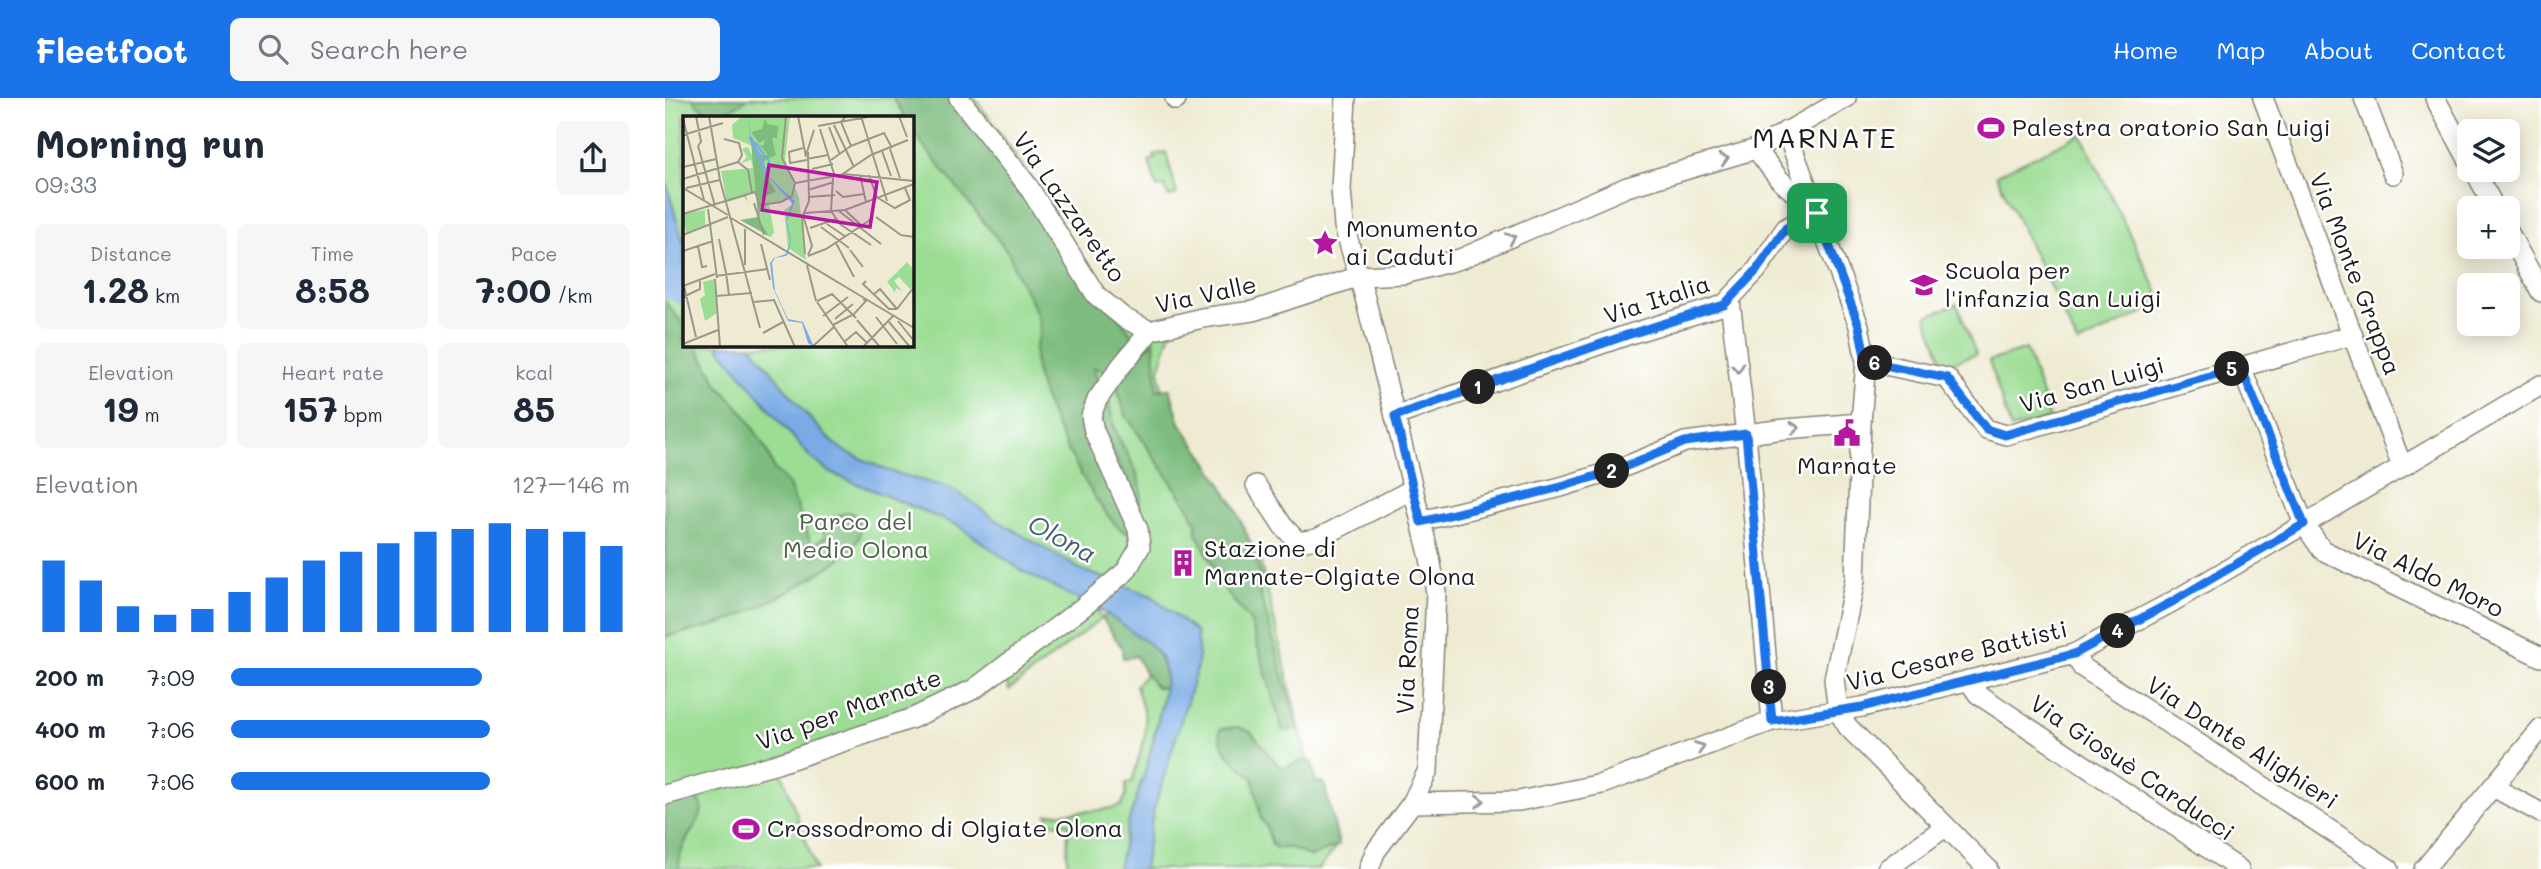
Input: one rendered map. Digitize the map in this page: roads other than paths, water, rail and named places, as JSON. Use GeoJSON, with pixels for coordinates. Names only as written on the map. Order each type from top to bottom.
{"type":"FeatureCollection","features":[{"type":"Feature","properties":{"kind":"street","name":"Via Lazzaretto"},"geometry":{"type":"LineString","coordinates":[[959,98],[1028,186],[1096,295],[1124,318],[1150,331]]}},
{"type":"Feature","properties":{"kind":"street"},"geometry":{"type":"LineString","coordinates":[[1328,286],[1340,266],[1346,233],[1341,189],[1346,98]]}},
{"type":"Feature","properties":{"kind":"street","name":"Via Valle"},"geometry":{"type":"LineString","coordinates":[[1103,590],[1126,571],[1137,555],[1140,540],[1138,529],[1091,416],[1097,400],[1150,331],[1202,318],[1253,311],[1360,276],[1404,274],[1460,259],[1627,187],[1756,149],[1786,131],[1813,106],[1846,98]]}},
{"type":"Feature","properties":{"kind":"street","name":"Via Monte Grappa"},"geometry":{"type":"LineString","coordinates":[[2263,98],[2402,466]]}},
{"type":"Feature","properties":{"kind":"street"},"geometry":{"type":"LineString","coordinates":[[2364,98],[2393,174]]}},
{"type":"Feature","properties":{"kind":"street"},"geometry":{"type":"LineString","coordinates":[[2435,98],[2457,139]]}},
{"type":"Feature","properties":{"kind":"street"},"geometry":{"type":"LineString","coordinates":[[1786,131],[1859,326],[1866,361],[1855,580],[1834,679],[1838,711],[1848,727],[1989,869]]}},
{"type":"Feature","properties":{"kind":"street"},"geometry":{"type":"LineString","coordinates":[[1756,149],[1783,183],[1817,213]]}},
{"type":"Feature","properties":{"kind":"street"},"geometry":{"type":"LineString","coordinates":[[1783,183],[1789,184],[1802,174]]}},
{"type":"Feature","properties":{"kind":"street","name":"Via Italia"},"geometry":{"type":"LineString","coordinates":[[1395,416],[1627,335],[1710,311],[1730,300],[1756,271],[1786,228],[1817,213]]}},
{"type":"Feature","properties":{"kind":"street","name":"Via Roma"},"geometry":{"type":"LineString","coordinates":[[1346,233],[1360,276],[1436,592],[1428,770],[1412,803],[1372,860]]}},
{"type":"Feature","properties":{"kind":"street"},"geometry":{"type":"LineString","coordinates":[[2520,253],[2541,292]]}},
{"type":"Feature","properties":{"kind":"street"},"geometry":{"type":"LineString","coordinates":[[1730,300],[1746,434],[1772,721]]}},
{"type":"Feature","properties":{"kind":"street","name":"Via San Luigi"},"geometry":{"type":"LineString","coordinates":[[1866,361],[1947,378],[1986,429],[2005,435],[2352,335]]}},
{"type":"Feature","properties":{"kind":"street","name":"Via Aldo Moro"},"geometry":{"type":"LineString","coordinates":[[2241,367],[2304,524],[2325,552],[2541,657]]}},
{"type":"Feature","properties":{"kind":"street","name":"Via Cesare Battisti"},"geometry":{"type":"LineString","coordinates":[[1412,803],[1519,801],[1602,784],[1772,721],[1862,707],[2074,654],[2172,602],[2541,385]]}},
{"type":"Feature","properties":{"kind":"street"},"geometry":{"type":"LineString","coordinates":[[1421,522],[1561,487],[1619,469],[1685,442],[1861,423]]}},
{"type":"Feature","properties":{"kind":"street"},"geometry":{"type":"LineString","coordinates":[[1256,485],[1283,526],[1298,542],[1317,539],[1413,489]]}},
{"type":"Feature","properties":{"kind":"street","name":"Via per Marnate"},"geometry":{"type":"LineString","coordinates":[[665,795],[777,764],[913,718],[974,689],[1103,590]]}},
{"type":"Feature","properties":{"kind":"street","name":"Via Dante Alighieri"},"geometry":{"type":"LineString","coordinates":[[2074,654],[2082,667],[2389,869]]}},
{"type":"Feature","properties":{"kind":"street","name":"Via Giosuè Carducci"},"geometry":{"type":"LineString","coordinates":[[1968,680],[1978,694],[2239,869]]}},
{"type":"Feature","properties":{"kind":"street"},"geometry":{"type":"LineString","coordinates":[[2424,869],[2541,729]]}},
{"type":"Feature","properties":{"kind":"street"},"geometry":{"type":"LineString","coordinates":[[2493,787],[2541,813]]}},
{"type":"Feature","properties":{"kind":"street"},"geometry":{"type":"LineString","coordinates":[[1887,869],[1945,827]]}},
{"type":"Feature","properties":{"kind":"street"},"geometry":{"type":"LineString","coordinates":[[1372,860],[1389,869]]}},
{"type":"Feature","properties":{"kind":"water"},"geometry":{"type":"Polygon","coordinates":[[[665,178],[683,242],[683,301],[665,269],[665,178]]]}},
{"type":"Feature","properties":{"kind":"water"},"geometry":{"type":"Polygon","coordinates":[[[718,346],[752,346],[805,413],[844,451],[889,471],[949,488],[993,518],[1082,570],[1152,596],[1196,632],[1199,658],[1153,812],[1144,869],[1118,869],[1128,823],[1147,766],[1162,705],[1166,677],[1161,657],[1149,644],[1107,614],[1022,571],[959,526],[831,473],[812,459],[718,346]]]}},
{"type":"Feature","properties":{"kind":"waterway","name":"Olona"},"geometry":{"type":"LineString","coordinates":[[665,283],[683,292]]}},
{"type":"Feature","properties":{"kind":"place","name":"Palestra oratorio San Luigi"},"geometry":{"type":"Point","coordinates":[1991,128]}},
{"type":"Feature","properties":{"kind":"place","name":"Monumento ai Caduti"},"geometry":{"type":"Point","coordinates":[1325,243]}},
{"type":"Feature","properties":{"kind":"place","name":"Scuola per l'infanzia San Luigi"},"geometry":{"type":"Point","coordinates":[1924,285]}},
{"type":"Feature","properties":{"kind":"place","name":"Marnate"},"geometry":{"type":"Point","coordinates":[1847,433]}},
{"type":"Feature","properties":{"kind":"place","name":"Stazione di Marnate-Olgiate Olona"},"geometry":{"type":"Point","coordinates":[1183,563]}},
{"type":"Feature","properties":{"kind":"place","name":"Crossodromo di Olgiate Olona"},"geometry":{"type":"Point","coordinates":[746,829]}},
{"type":"Feature","properties":{"kind":"district","name":"MARNATE"},"geometry":{"type":"Point","coordinates":[1825,138]}},
{"type":"Feature","properties":{"kind":"park label","name":"Parco del Medio Olona"},"geometry":{"type":"Point","coordinates":[856,536]}}]}
